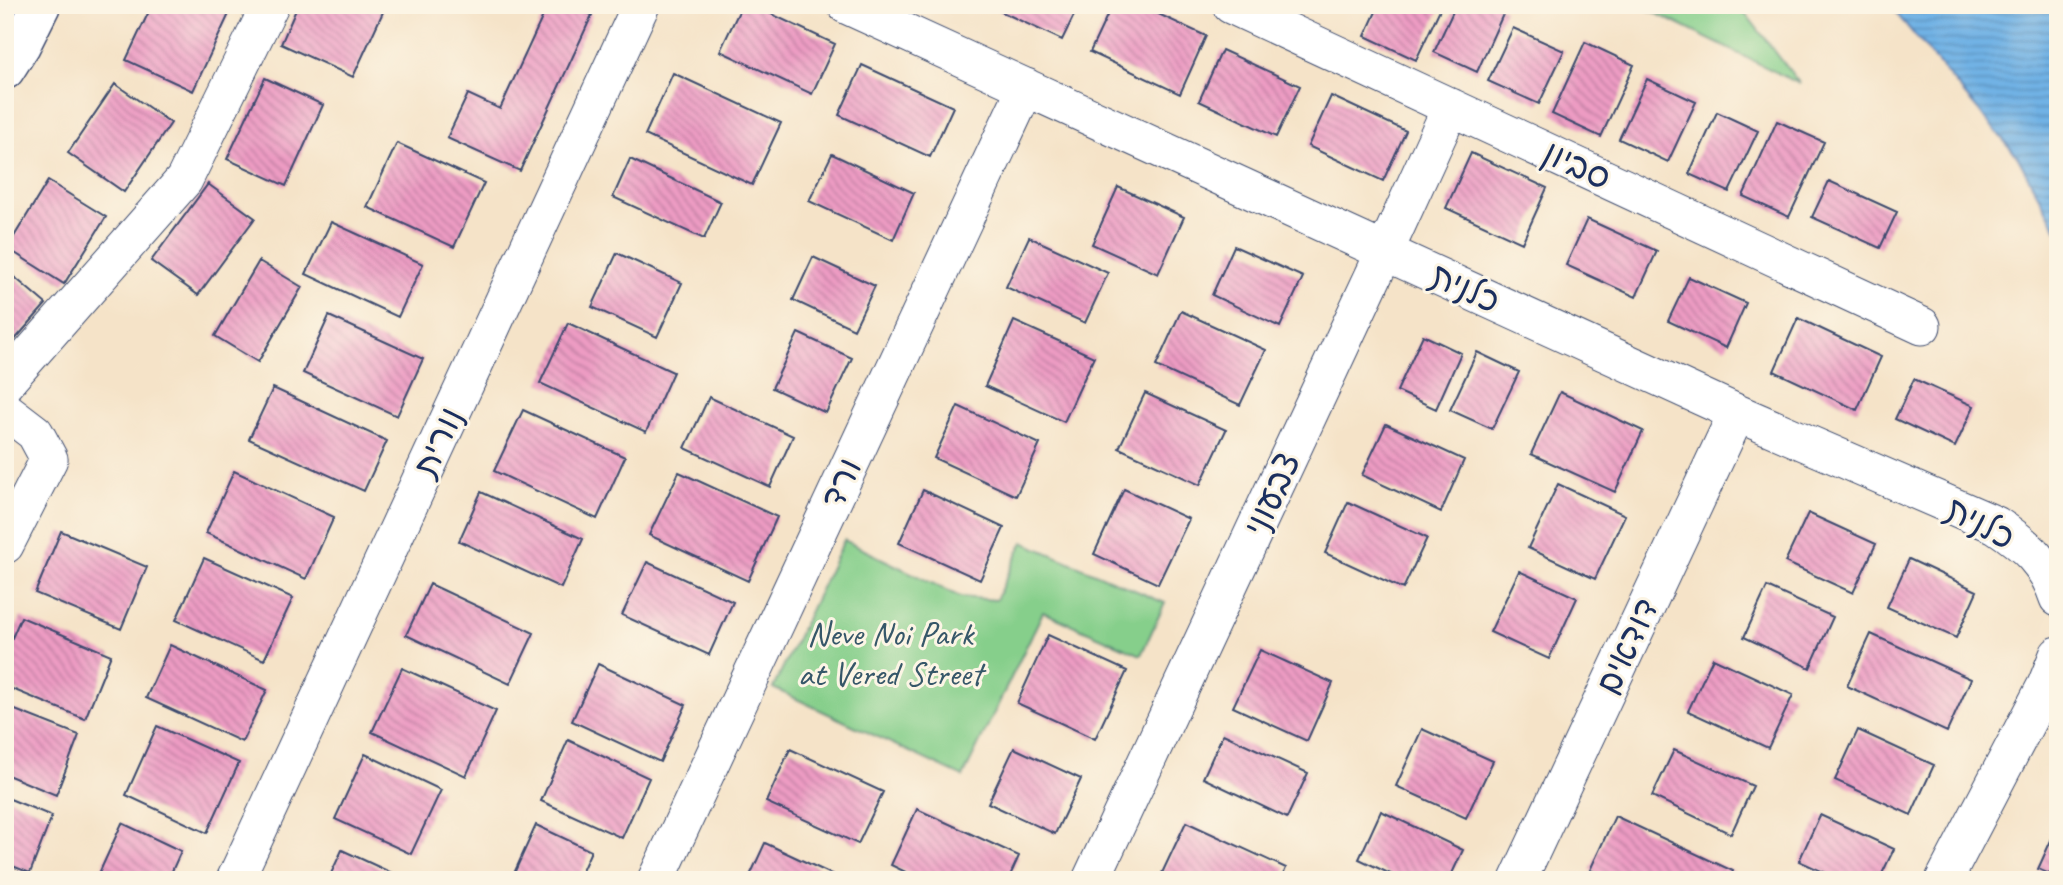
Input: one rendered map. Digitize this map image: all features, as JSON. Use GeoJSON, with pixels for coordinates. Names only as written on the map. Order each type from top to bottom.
{"type":"FeatureCollection","features":[{"type":"Feature","properties":{"kind":"street"},"geometry":{"type":"LineString","coordinates":[[5,69],[21,45],[41,5]]}},
{"type":"Feature","properties":{"kind":"street"},"geometry":{"type":"LineString","coordinates":[[5,383],[184,180],[270,5]]}},
{"type":"Feature","properties":{"kind":"street","name":"נורית"},"geometry":{"type":"LineString","coordinates":[[235,880],[641,5]]}},
{"type":"Feature","properties":{"kind":"street","name":"כלנית"},"geometry":{"type":"LineString","coordinates":[[846,5],[1737,413],[1996,525],[2024,544],[2046,569],[2058,598]]}},
{"type":"Feature","properties":{"kind":"street","name":"סביון"},"geometry":{"type":"LineString","coordinates":[[1231,5],[1922,326]]}},
{"type":"Feature","properties":{"kind":"street","name":"ורד"},"geometry":{"type":"LineString","coordinates":[[656,880],[1026,87]]}},
{"type":"Feature","properties":{"kind":"street","name":"צבעוני"},"geometry":{"type":"LineString","coordinates":[[1091,880],[1451,107]]}},
{"type":"Feature","properties":{"kind":"street"},"geometry":{"type":"LineString","coordinates":[[5,410],[34,433],[49,459],[5,545]]}},
{"type":"Feature","properties":{"kind":"street","name":"דודאים"},"geometry":{"type":"LineString","coordinates":[[1518,880],[1737,413]]}},
{"type":"Feature","properties":{"kind":"street"},"geometry":{"type":"LineString","coordinates":[[1944,880],[2046,685],[2058,655]]}},
{"type":"Feature","properties":{"kind":"green space"},"geometry":{"type":"Polygon","coordinates":[[[1639,5],[1739,5],[1800,84],[1641,6],[1639,5]]]}},
{"type":"Feature","properties":{"kind":"green space","name":"Neve Noi Park at Vered Street"},"geometry":{"type":"Polygon","coordinates":[[[844,540],[960,597],[996,600],[1023,542],[1165,603],[1141,655],[1043,612],[963,777],[773,688],[844,540]]]}},
{"type":"Feature","properties":{"kind":"water"},"geometry":{"type":"Polygon","coordinates":[[[1889,5],[2058,5],[2058,232],[2017,156],[1889,5]]]}},
{"type":"Feature","properties":{"kind":"building"},"geometry":{"type":"Polygon","coordinates":[[[152,5],[210,5],[229,14],[193,91],[126,60],[152,5]]]}},
{"type":"Feature","properties":{"kind":"building"},"geometry":{"type":"Polygon","coordinates":[[[298,5],[367,5],[383,12],[353,77],[281,44],[298,5]]]}},
{"type":"Feature","properties":{"kind":"building"},"geometry":{"type":"Polygon","coordinates":[[[548,5],[570,5],[592,15],[520,171],[447,138],[468,94],[500,109],[548,5]]]}},
{"type":"Feature","properties":{"kind":"building"},"geometry":{"type":"Polygon","coordinates":[[[742,5],[752,5],[835,44],[812,94],[720,51],[742,5]]]}},
{"type":"Feature","properties":{"kind":"building"},"geometry":{"type":"Polygon","coordinates":[[[987,5],[1079,5],[1062,40],[987,5]]]}},
{"type":"Feature","properties":{"kind":"building"},"geometry":{"type":"Polygon","coordinates":[[[1112,5],[1139,5],[1206,36],[1180,94],[1090,52],[1112,5]]]}},
{"type":"Feature","properties":{"kind":"building"},"geometry":{"type":"Polygon","coordinates":[[[1379,5],[1442,5],[1416,60],[1365,36],[1379,5]]]}},
{"type":"Feature","properties":{"kind":"building"},"geometry":{"type":"Polygon","coordinates":[[[1456,5],[1496,5],[1505,10],[1477,72],[1434,52],[1456,5]]]}},
{"type":"Feature","properties":{"kind":"building"},"geometry":{"type":"Polygon","coordinates":[[[1513,28],[1564,51],[1539,104],[1488,81],[1513,28]]]}},
{"type":"Feature","properties":{"kind":"building"},"geometry":{"type":"Polygon","coordinates":[[[1585,42],[1634,65],[1601,137],[1552,114],[1585,42]]]}},
{"type":"Feature","properties":{"kind":"building"},"geometry":{"type":"Polygon","coordinates":[[[1222,50],[1300,86],[1276,137],[1199,101],[1222,50]]]}},
{"type":"Feature","properties":{"kind":"building"},"geometry":{"type":"Polygon","coordinates":[[[862,65],[953,107],[930,157],[839,115],[862,65]]]}},
{"type":"Feature","properties":{"kind":"building"},"geometry":{"type":"Polygon","coordinates":[[[673,73],[781,123],[752,185],[645,135],[673,73]]]}},
{"type":"Feature","properties":{"kind":"building"},"geometry":{"type":"Polygon","coordinates":[[[265,78],[323,105],[286,186],[227,159],[265,78]]]}},
{"type":"Feature","properties":{"kind":"building"},"geometry":{"type":"Polygon","coordinates":[[[1647,79],[1696,102],[1668,162],[1619,139],[1647,79]]]}},
{"type":"Feature","properties":{"kind":"building"},"geometry":{"type":"Polygon","coordinates":[[[115,84],[171,123],[124,192],[68,153],[115,84]]]}},
{"type":"Feature","properties":{"kind":"building"},"geometry":{"type":"Polygon","coordinates":[[[1331,96],[1406,131],[1383,181],[1308,146],[1331,96]]]}},
{"type":"Feature","properties":{"kind":"building"},"geometry":{"type":"Polygon","coordinates":[[[1717,112],[1758,131],[1729,192],[1689,174],[1717,112]]]}},
{"type":"Feature","properties":{"kind":"building"},"geometry":{"type":"Polygon","coordinates":[[[1777,121],[1824,142],[1789,217],[1743,196],[1777,121]]]}},
{"type":"Feature","properties":{"kind":"building"},"geometry":{"type":"Polygon","coordinates":[[[397,143],[484,183],[454,247],[367,207],[397,143]]]}},
{"type":"Feature","properties":{"kind":"building"},"geometry":{"type":"Polygon","coordinates":[[[1471,153],[1547,188],[1522,243],[1446,208],[1471,153]]]}},
{"type":"Feature","properties":{"kind":"building"},"geometry":{"type":"Polygon","coordinates":[[[832,154],[914,193],[893,240],[809,201],[832,154]]]}},
{"type":"Feature","properties":{"kind":"building"},"geometry":{"type":"Polygon","coordinates":[[[630,159],[721,202],[704,239],[613,197],[630,159]]]}},
{"type":"Feature","properties":{"kind":"building"},"geometry":{"type":"Polygon","coordinates":[[[48,181],[106,217],[64,284],[7,248],[48,181]]]}},
{"type":"Feature","properties":{"kind":"building"},"geometry":{"type":"Polygon","coordinates":[[[1829,181],[1897,212],[1880,248],[1812,217],[1829,181]]]}},
{"type":"Feature","properties":{"kind":"building"},"geometry":{"type":"Polygon","coordinates":[[[208,184],[255,218],[198,295],[151,261],[208,184]]]}},
{"type":"Feature","properties":{"kind":"building"},"geometry":{"type":"Polygon","coordinates":[[[1118,187],[1184,217],[1158,274],[1092,244],[1118,187]]]}},
{"type":"Feature","properties":{"kind":"building"},"geometry":{"type":"Polygon","coordinates":[[[1587,219],[1657,251],[1636,297],[1566,265],[1587,219]]]}},
{"type":"Feature","properties":{"kind":"building"},"geometry":{"type":"Polygon","coordinates":[[[331,222],[423,264],[398,317],[306,274],[331,222]]]}},
{"type":"Feature","properties":{"kind":"building"},"geometry":{"type":"Polygon","coordinates":[[[1029,237],[1108,273],[1085,323],[1006,287],[1029,237]]]}},
{"type":"Feature","properties":{"kind":"building"},"geometry":{"type":"Polygon","coordinates":[[[1234,246],[1303,277],[1280,327],[1212,295],[1234,246]]]}},
{"type":"Feature","properties":{"kind":"building"},"geometry":{"type":"Polygon","coordinates":[[[617,253],[682,283],[657,337],[592,307],[617,253]]]}},
{"type":"Feature","properties":{"kind":"building"},"geometry":{"type":"Polygon","coordinates":[[[813,257],[875,286],[854,329],[793,300],[813,257]]]}},
{"type":"Feature","properties":{"kind":"building"},"geometry":{"type":"Polygon","coordinates":[[[259,261],[302,287],[258,362],[215,336],[259,261]]]}},
{"type":"Feature","properties":{"kind":"building"},"geometry":{"type":"Polygon","coordinates":[[[5,269],[46,304],[5,351],[5,269]]]}},
{"type":"Feature","properties":{"kind":"building"},"geometry":{"type":"Polygon","coordinates":[[[1689,277],[1746,303],[1726,348],[1668,321],[1689,277]]]}},
{"type":"Feature","properties":{"kind":"building"},"geometry":{"type":"Polygon","coordinates":[[[1181,311],[1266,350],[1240,405],[1156,366],[1181,311]]]}},
{"type":"Feature","properties":{"kind":"building"},"geometry":{"type":"Polygon","coordinates":[[[329,316],[423,359],[397,416],[303,373],[329,316]]]}},
{"type":"Feature","properties":{"kind":"building"},"geometry":{"type":"Polygon","coordinates":[[[1798,318],[1881,357],[1857,410],[1774,371],[1798,318]]]}},
{"type":"Feature","properties":{"kind":"building"},"geometry":{"type":"Polygon","coordinates":[[[1014,321],[1094,357],[1064,422],[985,386],[1014,321]]]}},
{"type":"Feature","properties":{"kind":"building"},"geometry":{"type":"Polygon","coordinates":[[[568,323],[673,372],[646,432],[540,383],[568,323]]]}},
{"type":"Feature","properties":{"kind":"building"},"geometry":{"type":"Polygon","coordinates":[[[798,333],[852,358],[826,413],[772,388],[798,333]]]}},
{"type":"Feature","properties":{"kind":"building"},"geometry":{"type":"Polygon","coordinates":[[[1423,335],[1461,353],[1436,409],[1397,391],[1423,335]]]}},
{"type":"Feature","properties":{"kind":"building"},"geometry":{"type":"Polygon","coordinates":[[[1477,352],[1519,372],[1492,429],[1450,410],[1477,352]]]}},
{"type":"Feature","properties":{"kind":"building"},"geometry":{"type":"Polygon","coordinates":[[[1914,379],[1974,406],[1955,447],[1895,419],[1914,379]]]}},
{"type":"Feature","properties":{"kind":"building"},"geometry":{"type":"Polygon","coordinates":[[[273,388],[387,441],[364,491],[249,439],[273,388]]]}},
{"type":"Feature","properties":{"kind":"building"},"geometry":{"type":"Polygon","coordinates":[[[1560,392],[1643,431],[1615,492],[1531,454],[1560,392]]]}},
{"type":"Feature","properties":{"kind":"building"},"geometry":{"type":"Polygon","coordinates":[[[1145,393],[1226,430],[1200,485],[1119,448],[1145,393]]]}},
{"type":"Feature","properties":{"kind":"building"},"geometry":{"type":"Polygon","coordinates":[[[709,397],[793,436],[770,487],[685,448],[709,397]]]}},
{"type":"Feature","properties":{"kind":"building"},"geometry":{"type":"Polygon","coordinates":[[[958,406],[1040,444],[1016,496],[934,458],[958,406]]]}},
{"type":"Feature","properties":{"kind":"building"},"geometry":{"type":"Polygon","coordinates":[[[523,410],[625,457],[597,519],[494,471],[523,410]]]}},
{"type":"Feature","properties":{"kind":"building"},"geometry":{"type":"Polygon","coordinates":[[[1386,424],[1464,460],[1441,512],[1362,475],[1386,424]]]}},
{"type":"Feature","properties":{"kind":"building"},"geometry":{"type":"Polygon","coordinates":[[[234,471],[334,517],[306,579],[206,533],[234,471]]]}},
{"type":"Feature","properties":{"kind":"building"},"geometry":{"type":"Polygon","coordinates":[[[679,472],[777,517],[748,581],[649,535],[679,472]]]}},
{"type":"Feature","properties":{"kind":"building"},"geometry":{"type":"Polygon","coordinates":[[[1558,484],[1625,515],[1595,579],[1528,548],[1558,484]]]}},
{"type":"Feature","properties":{"kind":"building"},"geometry":{"type":"Polygon","coordinates":[[[1124,489],[1189,519],[1158,584],[1094,554],[1124,489]]]}},
{"type":"Feature","properties":{"kind":"building"},"geometry":{"type":"Polygon","coordinates":[[[923,490],[1004,528],[980,580],[899,543],[923,490]]]}},
{"type":"Feature","properties":{"kind":"building"},"geometry":{"type":"Polygon","coordinates":[[[481,492],[583,539],[561,588],[459,541],[481,492]]]}},
{"type":"Feature","properties":{"kind":"building"},"geometry":{"type":"Polygon","coordinates":[[[1348,502],[1427,538],[1403,589],[1325,553],[1348,502]]]}},
{"type":"Feature","properties":{"kind":"building"},"geometry":{"type":"Polygon","coordinates":[[[1808,513],[1876,544],[1853,593],[1785,562],[1808,513]]]}},
{"type":"Feature","properties":{"kind":"building"},"geometry":{"type":"Polygon","coordinates":[[[61,531],[147,567],[121,629],[35,593],[61,531]]]}},
{"type":"Feature","properties":{"kind":"building"},"geometry":{"type":"Polygon","coordinates":[[[204,558],[293,598],[264,660],[176,620],[204,558]]]}},
{"type":"Feature","properties":{"kind":"building"},"geometry":{"type":"Polygon","coordinates":[[[1909,559],[1977,591],[1956,638],[1887,607],[1909,559]]]}},
{"type":"Feature","properties":{"kind":"building"},"geometry":{"type":"Polygon","coordinates":[[[647,562],[733,602],[709,655],[622,615],[647,562]]]}},
{"type":"Feature","properties":{"kind":"building"},"geometry":{"type":"Polygon","coordinates":[[[1519,571],[1577,598],[1549,659],[1490,632],[1519,571]]]}},
{"type":"Feature","properties":{"kind":"building"},"geometry":{"type":"Polygon","coordinates":[[[430,584],[534,633],[510,684],[406,635],[430,584]]]}},
{"type":"Feature","properties":{"kind":"building"},"geometry":{"type":"Polygon","coordinates":[[[1767,587],[1833,617],[1810,668],[1744,637],[1767,587]]]}},
{"type":"Feature","properties":{"kind":"building"},"geometry":{"type":"Polygon","coordinates":[[[21,617],[111,655],[85,719],[5,686],[5,654],[21,617]]]}},
{"type":"Feature","properties":{"kind":"building"},"geometry":{"type":"Polygon","coordinates":[[[1871,634],[1971,679],[1947,732],[1847,686],[1871,634]]]}},
{"type":"Feature","properties":{"kind":"building"},"geometry":{"type":"Polygon","coordinates":[[[1048,635],[1127,671],[1095,739],[1017,703],[1048,635]]]}},
{"type":"Feature","properties":{"kind":"building"},"geometry":{"type":"Polygon","coordinates":[[[170,645],[267,690],[242,742],[146,698],[170,645]]]}},
{"type":"Feature","properties":{"kind":"building"},"geometry":{"type":"Polygon","coordinates":[[[1260,650],[1333,683],[1307,741],[1233,707],[1260,650]]]}},
{"type":"Feature","properties":{"kind":"building"},"geometry":{"type":"Polygon","coordinates":[[[1713,658],[1793,695],[1768,748],[1688,711],[1713,658]]]}},
{"type":"Feature","properties":{"kind":"building"},"geometry":{"type":"Polygon","coordinates":[[[598,664],[686,705],[660,762],[572,721],[598,664]]]}},
{"type":"Feature","properties":{"kind":"building"},"geometry":{"type":"Polygon","coordinates":[[[402,668],[496,711],[466,776],[372,732],[402,668]]]}},
{"type":"Feature","properties":{"kind":"building"},"geometry":{"type":"Polygon","coordinates":[[[5,706],[79,735],[56,795],[5,774],[5,706]]]}},
{"type":"Feature","properties":{"kind":"building"},"geometry":{"type":"Polygon","coordinates":[[[157,726],[239,763],[207,833],[126,795],[157,726]]]}},
{"type":"Feature","properties":{"kind":"building"},"geometry":{"type":"Polygon","coordinates":[[[1422,729],[1493,761],[1466,818],[1396,786],[1422,729]]]}},
{"type":"Feature","properties":{"kind":"building"},"geometry":{"type":"Polygon","coordinates":[[[1858,730],[1934,765],[1911,815],[1835,780],[1858,730]]]}},
{"type":"Feature","properties":{"kind":"building"},"geometry":{"type":"Polygon","coordinates":[[[1223,734],[1308,773],[1287,818],[1203,778],[1223,734]]]}},
{"type":"Feature","properties":{"kind":"building"},"geometry":{"type":"Polygon","coordinates":[[[568,740],[649,778],[622,838],[541,801],[568,740]]]}},
{"type":"Feature","properties":{"kind":"building"},"geometry":{"type":"Polygon","coordinates":[[[1014,748],[1081,779],[1055,834],[988,803],[1014,748]]]}},
{"type":"Feature","properties":{"kind":"building"},"geometry":{"type":"Polygon","coordinates":[[[790,749],[883,792],[858,844],[766,802],[790,749]]]}},
{"type":"Feature","properties":{"kind":"building"},"geometry":{"type":"Polygon","coordinates":[[[1674,750],[1753,786],[1731,834],[1652,796],[1674,750]]]}},
{"type":"Feature","properties":{"kind":"building"},"geometry":{"type":"Polygon","coordinates":[[[365,754],[441,790],[411,854],[335,819],[365,754]]]}},
{"type":"Feature","properties":{"kind":"building"},"geometry":{"type":"Polygon","coordinates":[[[5,797],[52,816],[30,873],[5,863],[5,797]]]}},
{"type":"Feature","properties":{"kind":"building"},"geometry":{"type":"Polygon","coordinates":[[[917,809],[1019,856],[1008,880],[922,880],[891,865],[917,809]]]}},
{"type":"Feature","properties":{"kind":"building"},"geometry":{"type":"Polygon","coordinates":[[[1381,811],[1463,850],[1449,880],[1403,880],[1359,859],[1381,811]]]}},
{"type":"Feature","properties":{"kind":"building"},"geometry":{"type":"Polygon","coordinates":[[[1820,815],[1894,849],[1879,880],[1841,880],[1799,861],[1820,815]]]}},
{"type":"Feature","properties":{"kind":"building"},"geometry":{"type":"Polygon","coordinates":[[[1615,816],[1733,871],[1729,880],[1611,880],[1590,870],[1615,816]]]}},
{"type":"Feature","properties":{"kind":"building"},"geometry":{"type":"Polygon","coordinates":[[[1186,822],[1286,868],[1281,880],[1177,880],[1162,873],[1186,822]]]}},
{"type":"Feature","properties":{"kind":"building"},"geometry":{"type":"Polygon","coordinates":[[[122,823],[181,851],[168,880],[96,880],[122,823]]]}},
{"type":"Feature","properties":{"kind":"building"},"geometry":{"type":"Polygon","coordinates":[[[536,825],[591,851],[578,880],[511,880],[536,825]]]}},
{"type":"Feature","properties":{"kind":"building"},"geometry":{"type":"Polygon","coordinates":[[[2058,825],[2058,878],[2038,869],[2058,825]]]}},
{"type":"Feature","properties":{"kind":"building"},"geometry":{"type":"Polygon","coordinates":[[[765,843],[844,880],[748,880],[765,843]]]}},
{"type":"Feature","properties":{"kind":"building"},"geometry":{"type":"Polygon","coordinates":[[[342,850],[407,880],[328,880],[342,850]]]}}]}
